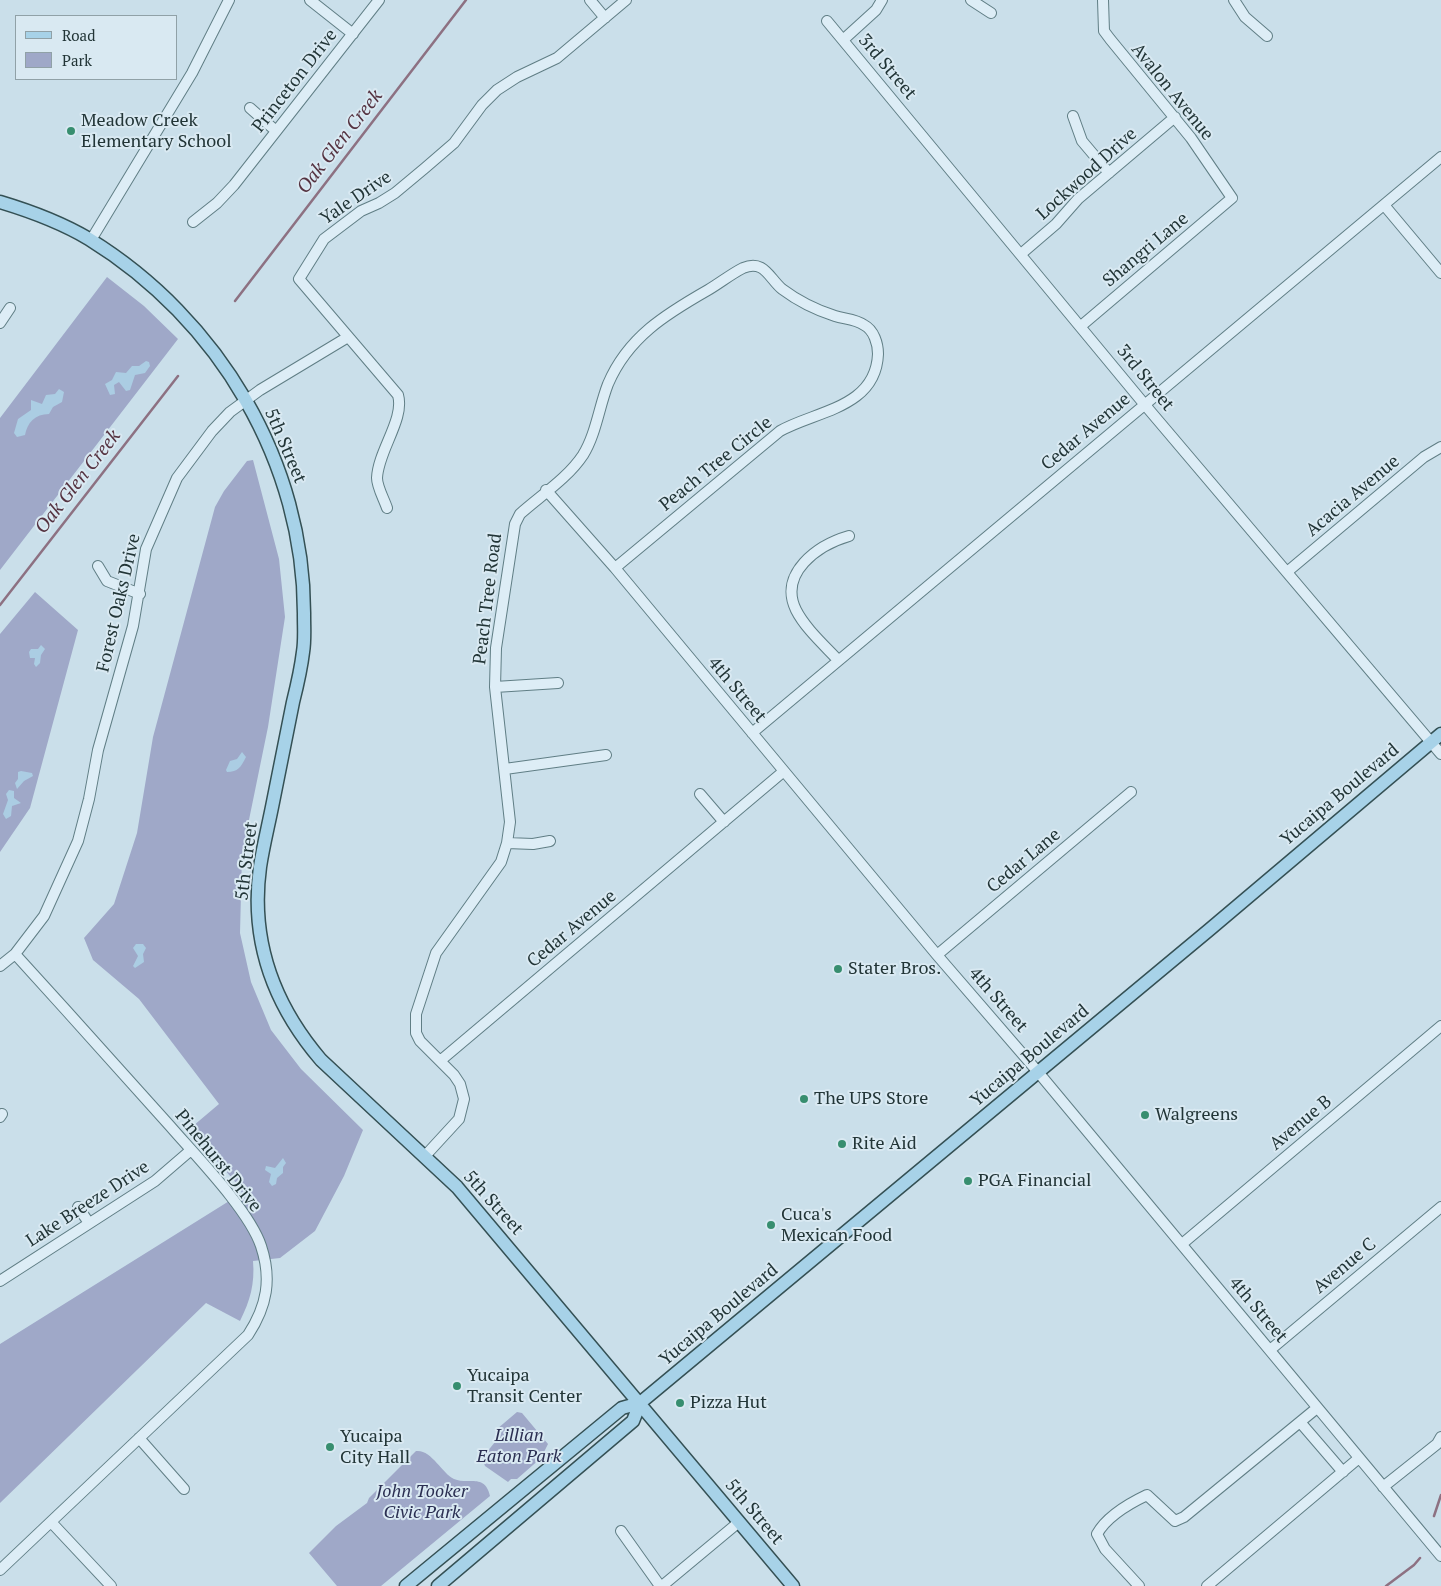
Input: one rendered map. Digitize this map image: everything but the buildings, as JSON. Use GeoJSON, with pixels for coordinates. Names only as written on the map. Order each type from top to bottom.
{"type":"FeatureCollection","features":[{"type":"Feature","properties":{"kind":"main road","name":"5th Street"},"geometry":{"type":"LineString","coordinates":[[0,202],[66,228],[90,240],[138,275],[174,306],[211,348],[247,400],[279,470],[293,513],[301,552],[304,599],[304,651],[260,868],[258,908],[266,961],[285,1010],[305,1041],[344,1083],[426,1156],[479,1212],[793,1586]]}},
{"type":"Feature","properties":{"kind":"main road","name":"Yucaipa Boulevard"},"geometry":{"type":"LineString","coordinates":[[406,1586],[622,1408],[640,1403],[1441,734]]}},
{"type":"Feature","properties":{"kind":"main road","name":"Yucaipa Boulevard"},"geometry":{"type":"LineString","coordinates":[[438,1586],[633,1421],[640,1403]]}},
{"type":"Feature","properties":{"kind":"street"},"geometry":{"type":"LineString","coordinates":[[90,240],[192,73],[229,0]]}},
{"type":"Feature","properties":{"kind":"street"},"geometry":{"type":"LineString","coordinates":[[310,0],[353,34]]}},
{"type":"Feature","properties":{"kind":"street","name":"Princeton Drive"},"geometry":{"type":"LineString","coordinates":[[193,222],[217,203],[379,0]]}},
{"type":"Feature","properties":{"kind":"street"},"geometry":{"type":"LineString","coordinates":[[590,0],[605,18]]}},
{"type":"Feature","properties":{"kind":"street","name":"Yale Drive"},"geometry":{"type":"LineString","coordinates":[[387,508],[377,480],[381,455],[401,406],[398,396],[299,279],[324,239],[360,211],[379,203],[395,193],[425,168],[454,143],[482,105],[497,90],[517,77],[557,58],[626,0]]}},
{"type":"Feature","properties":{"kind":"street"},"geometry":{"type":"LineString","coordinates":[[843,40],[876,10],[882,0]]}},
{"type":"Feature","properties":{"kind":"street"},"geometry":{"type":"LineString","coordinates":[[971,0],[991,13]]}},
{"type":"Feature","properties":{"kind":"street","name":"Avalon Avenue"},"geometry":{"type":"LineString","coordinates":[[1103,0],[1104,30],[1116,48],[1175,117],[1232,198]]}},
{"type":"Feature","properties":{"kind":"street"},"geometry":{"type":"LineString","coordinates":[[1234,0],[1245,17],[1267,36]]}},
{"type":"Feature","properties":{"kind":"street","name":"3rd Street"},"geometry":{"type":"LineString","coordinates":[[827,21],[1145,404],[1441,754]]}},
{"type":"Feature","properties":{"kind":"street"},"geometry":{"type":"LineString","coordinates":[[250,108],[276,131]]}},
{"type":"Feature","properties":{"kind":"street"},"geometry":{"type":"LineString","coordinates":[[1073,116],[1082,141],[1109,173]]}},
{"type":"Feature","properties":{"kind":"street","name":"Lockwood Drive"},"geometry":{"type":"LineString","coordinates":[[1021,254],[1056,224],[1078,199],[1175,117]]}},
{"type":"Feature","properties":{"kind":"street","name":"Cedar Avenue"},"geometry":{"type":"LineString","coordinates":[[752,733],[1441,157]]}},
{"type":"Feature","properties":{"kind":"street","name":"Shangri Lane"},"geometry":{"type":"LineString","coordinates":[[1081,326],[1232,198]]}},
{"type":"Feature","properties":{"kind":"street"},"geometry":{"type":"LineString","coordinates":[[1384,205],[1441,273]]}},
{"type":"Feature","properties":{"kind":"street","name":"Peach Tree Circle"},"geometry":{"type":"LineString","coordinates":[[546,490],[573,468],[584,454],[615,370],[638,338],[665,315],[745,268],[758,265],[779,286],[801,303],[854,320],[872,331],[878,355],[870,379],[855,397],[832,411],[794,423],[780,431],[615,568]]}},
{"type":"Feature","properties":{"kind":"street"},"geometry":{"type":"LineString","coordinates":[[0,323],[10,308]]}},
{"type":"Feature","properties":{"kind":"street","name":"Forest Oaks Drive"},"geometry":{"type":"LineString","coordinates":[[0,966],[16,954],[44,916],[78,841],[90,799],[98,750],[133,626],[140,594],[146,548],[177,478],[220,422],[247,400],[348,337]]}},
{"type":"Feature","properties":{"kind":"street","name":"Acacia Avenue"},"geometry":{"type":"LineString","coordinates":[[1287,572],[1424,457],[1441,447]]}},
{"type":"Feature","properties":{"kind":"street","name":"Peach Tree Road"},"geometry":{"type":"LineString","coordinates":[[426,1156],[453,1129],[462,1110],[464,1099],[460,1084],[426,1048],[416,1033],[416,1014],[436,953],[442,942],[501,862],[507,843],[510,822],[495,687],[496,648],[515,524],[520,514],[546,490]]}},
{"type":"Feature","properties":{"kind":"street","name":"4th Street"},"geometry":{"type":"LineString","coordinates":[[546,490],[615,568],[1441,1556]]}},
{"type":"Feature","properties":{"kind":"street"},"geometry":{"type":"LineString","coordinates":[[838,660],[796,610],[791,593],[798,570],[814,553],[832,541],[849,536]]}},
{"type":"Feature","properties":{"kind":"street"},"geometry":{"type":"LineString","coordinates":[[98,566],[107,581],[140,594]]}},
{"type":"Feature","properties":{"kind":"street"},"geometry":{"type":"LineString","coordinates":[[495,687],[558,683]]}},
{"type":"Feature","properties":{"kind":"street"},"geometry":{"type":"LineString","coordinates":[[505,769],[606,755]]}},
{"type":"Feature","properties":{"kind":"street","name":"Cedar Avenue"},"geometry":{"type":"LineString","coordinates":[[440,1061],[784,771]]}},
{"type":"Feature","properties":{"kind":"street","name":"Cedar Lane"},"geometry":{"type":"LineString","coordinates":[[937,955],[1131,792]]}},
{"type":"Feature","properties":{"kind":"street"},"geometry":{"type":"LineString","coordinates":[[700,794],[724,822]]}},
{"type":"Feature","properties":{"kind":"street"},"geometry":{"type":"LineString","coordinates":[[507,843],[532,844],[550,841]]}},
{"type":"Feature","properties":{"kind":"street","name":"Pinehurst Drive"},"geometry":{"type":"LineString","coordinates":[[0,1570],[248,1335],[260,1316],[267,1292],[266,1265],[261,1244],[242,1213],[191,1150],[16,954]]}},
{"type":"Feature","properties":{"kind":"street","name":"Avenue B"},"geometry":{"type":"LineString","coordinates":[[1182,1244],[1441,1026]]}},
{"type":"Feature","properties":{"kind":"street","name":"Lake Breeze Drive"},"geometry":{"type":"LineString","coordinates":[[0,1281],[155,1181],[191,1150]]}},
{"type":"Feature","properties":{"kind":"street","name":"Avenue C"},"geometry":{"type":"LineString","coordinates":[[1270,1350],[1441,1206]]}},
{"type":"Feature","properties":{"kind":"street"},"geometry":{"type":"LineString","coordinates":[[78,1207],[89,1223]]}},
{"type":"Feature","properties":{"kind":"street"},"geometry":{"type":"LineString","coordinates":[[1139,1586],[1105,1549],[1097,1534],[1102,1526],[1131,1503],[1147,1495],[1175,1521],[1184,1517],[1318,1408]]}},
{"type":"Feature","properties":{"kind":"street"},"geometry":{"type":"LineString","coordinates":[[1300,1422],[1343,1472]]}},
{"type":"Feature","properties":{"kind":"street"},"geometry":{"type":"LineString","coordinates":[[1383,1487],[1437,1444],[1441,1437]]}},
{"type":"Feature","properties":{"kind":"street"},"geometry":{"type":"LineString","coordinates":[[139,1438],[184,1489]]}},
{"type":"Feature","properties":{"kind":"street"},"geometry":{"type":"LineString","coordinates":[[1207,1586],[1359,1458]]}},
{"type":"Feature","properties":{"kind":"street"},"geometry":{"type":"LineString","coordinates":[[51,1522],[110,1586]]}},
{"type":"Feature","properties":{"kind":"street"},"geometry":{"type":"LineString","coordinates":[[621,1531],[661,1586],[740,1522]]}},
{"type":"Feature","properties":{"kind":"green space"},"geometry":{"type":"Polygon","coordinates":[[[107,277],[144,306],[178,339],[0,570],[0,418],[107,277]]]}},
{"type":"Feature","properties":{"kind":"green space"},"geometry":{"type":"Polygon","coordinates":[[[253,460],[279,559],[285,617],[268,727],[242,854],[240,933],[251,982],[271,1030],[301,1069],[363,1130],[344,1176],[315,1231],[280,1258],[253,1261],[251,1292],[240,1321],[206,1303],[0,1503],[0,1344],[242,1193],[237,1184],[198,1139],[201,1136],[193,1126],[219,1104],[139,999],[93,960],[84,938],[114,904],[137,833],[153,737],[215,507],[224,491],[247,461],[253,460]]]}},
{"type":"Feature","properties":{"kind":"green space"},"geometry":{"type":"Polygon","coordinates":[[[35,592],[78,630],[30,808],[0,852],[0,634],[35,592]]]}},
{"type":"Feature","properties":{"kind":"green space","name":"Lillian Eaton Park"},"geometry":{"type":"Polygon","coordinates":[[[517,1412],[522,1413],[548,1444],[541,1458],[517,1479],[511,1479],[508,1482],[485,1466],[482,1458],[495,1442],[497,1429],[517,1412]]]}},
{"type":"Feature","properties":{"kind":"green space","name":"John Tooker Civic Park"},"geometry":{"type":"Polygon","coordinates":[[[416,1451],[427,1454],[454,1479],[484,1484],[490,1496],[381,1586],[337,1586],[309,1553],[336,1526],[367,1503],[369,1498],[416,1451]]]}},
{"type":"Feature","properties":{"kind":"sand"},"geometry":{"type":"Polygon","coordinates":[[[146,361],[149,362],[150,366],[145,373],[135,375],[130,390],[126,391],[119,382],[114,385],[115,394],[110,395],[105,384],[112,380],[116,372],[126,373],[132,366],[139,366],[146,361]]]}},
{"type":"Feature","properties":{"kind":"sand"},"geometry":{"type":"Polygon","coordinates":[[[59,389],[64,392],[62,402],[53,407],[49,414],[44,414],[32,420],[25,435],[17,437],[14,433],[18,419],[31,410],[31,400],[42,404],[46,395],[55,394],[59,389]]]}},
{"type":"Feature","properties":{"kind":"sand"},"geometry":{"type":"Polygon","coordinates":[[[41,645],[45,649],[41,655],[40,663],[36,667],[34,664],[35,658],[30,658],[29,652],[31,649],[38,649],[41,645]]]}},
{"type":"Feature","properties":{"kind":"sand"},"geometry":{"type":"Polygon","coordinates":[[[242,752],[246,757],[241,766],[237,770],[227,772],[230,761],[237,759],[242,752]]]}},
{"type":"Feature","properties":{"kind":"sand"},"geometry":{"type":"Polygon","coordinates":[[[18,772],[32,773],[33,776],[24,781],[17,789],[15,783],[18,779],[18,772]]]}},
{"type":"Feature","properties":{"kind":"sand"},"geometry":{"type":"Polygon","coordinates":[[[9,790],[14,791],[14,798],[21,803],[12,806],[11,816],[6,819],[3,814],[8,800],[6,794],[9,790]]]}},
{"type":"Feature","properties":{"kind":"sand"},"geometry":{"type":"Polygon","coordinates":[[[136,944],[143,944],[146,948],[143,954],[144,962],[135,968],[133,966],[138,956],[133,948],[136,944]]]}},
{"type":"Feature","properties":{"kind":"sand"},"geometry":{"type":"Polygon","coordinates":[[[283,1158],[286,1163],[283,1167],[283,1173],[277,1178],[276,1184],[272,1186],[269,1182],[271,1174],[265,1170],[266,1166],[275,1168],[283,1158]]]}},
{"type":"Feature","properties":{"kind":"waterway","name":"Oak Glen Creek"},"geometry":{"type":"LineString","coordinates":[[235,301],[466,0]]}},
{"type":"Feature","properties":{"kind":"waterway","name":"Oak Glen Creek"},"geometry":{"type":"LineString","coordinates":[[0,605],[178,376]]}},
{"type":"Feature","properties":{"kind":"waterway"},"geometry":{"type":"LineString","coordinates":[[1434,1516],[1441,1495]]}},
{"type":"Feature","properties":{"kind":"waterway"},"geometry":{"type":"LineString","coordinates":[[1386,1586],[1414,1565],[1420,1558]]}},
{"type":"Feature","properties":{"kind":"place","name":"Meadow Creek Elementary School"},"geometry":{"type":"Point","coordinates":[71,131]}},
{"type":"Feature","properties":{"kind":"place","name":"Stater Bros."},"geometry":{"type":"Point","coordinates":[838,969]}},
{"type":"Feature","properties":{"kind":"place","name":"The UPS Store"},"geometry":{"type":"Point","coordinates":[804,1099]}},
{"type":"Feature","properties":{"kind":"place","name":"Walgreens"},"geometry":{"type":"Point","coordinates":[1145,1115]}},
{"type":"Feature","properties":{"kind":"place","name":"Rite Aid"},"geometry":{"type":"Point","coordinates":[842,1144]}},
{"type":"Feature","properties":{"kind":"place","name":"PGA Financial"},"geometry":{"type":"Point","coordinates":[968,1181]}},
{"type":"Feature","properties":{"kind":"place","name":"Cuca's Mexican Food"},"geometry":{"type":"Point","coordinates":[771,1225]}},
{"type":"Feature","properties":{"kind":"place","name":"Yucaipa Transit Center"},"geometry":{"type":"Point","coordinates":[457,1386]}},
{"type":"Feature","properties":{"kind":"place","name":"Pizza Hut"},"geometry":{"type":"Point","coordinates":[680,1403]}},
{"type":"Feature","properties":{"kind":"place","name":"Yucaipa City Hall"},"geometry":{"type":"Point","coordinates":[330,1447]}}]}
